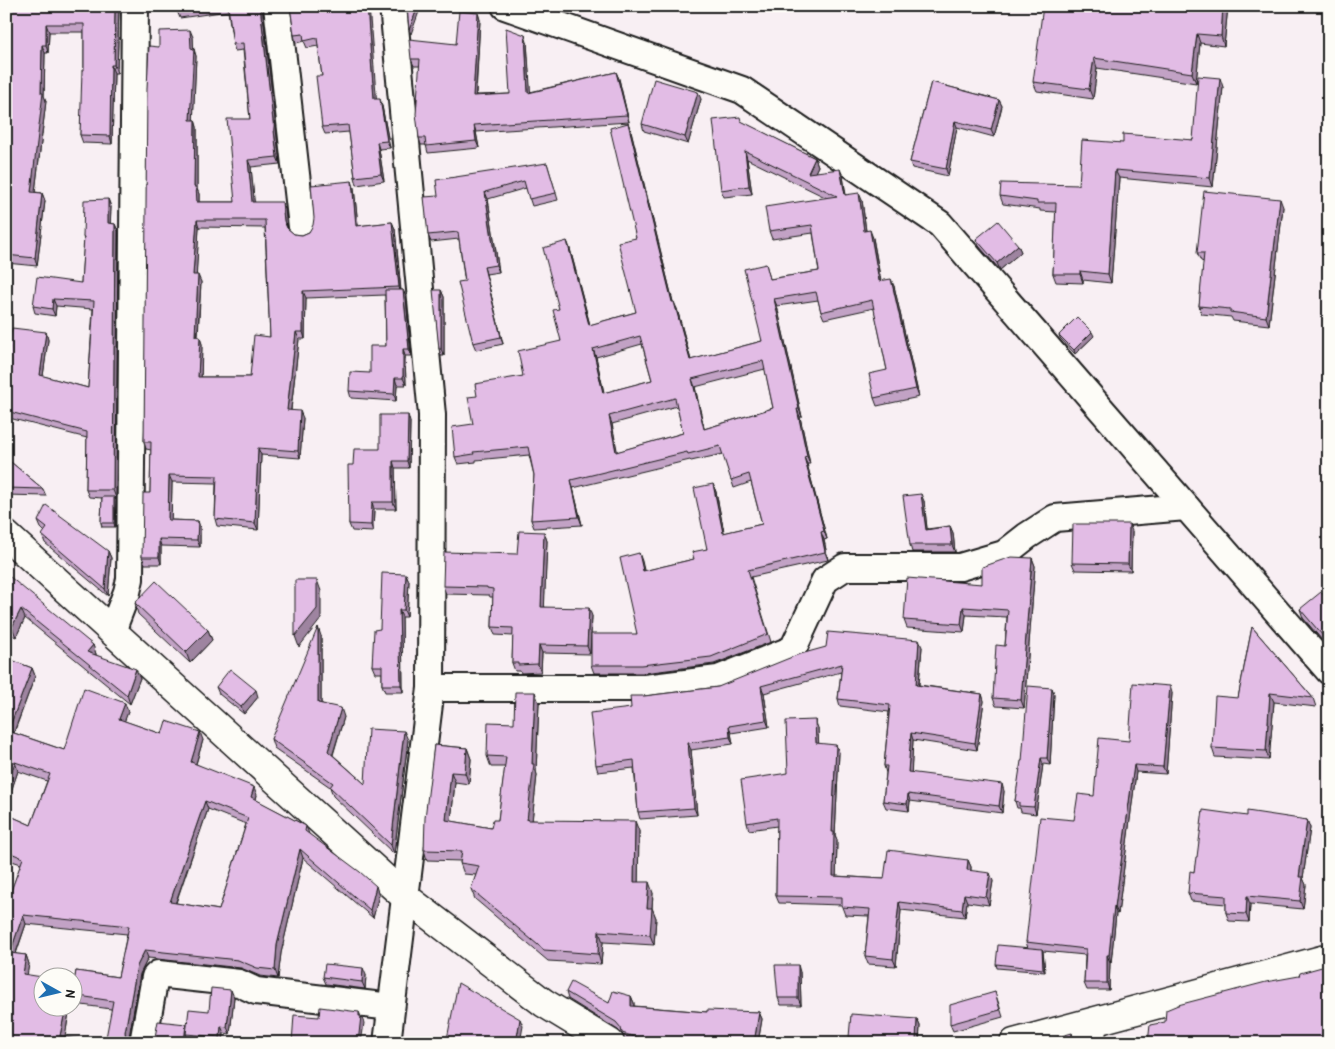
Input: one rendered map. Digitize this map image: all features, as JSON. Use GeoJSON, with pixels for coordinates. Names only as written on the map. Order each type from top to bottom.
{"type":"FeatureCollection","features":[{"type":"Feature","properties":{"kind":"street"},"geometry":{"type":"LineString","coordinates":[[112,631],[130,579],[135,6]]}},
{"type":"Feature","properties":{"kind":"street"},"geometry":{"type":"LineString","coordinates":[[277,6],[302,226]]}},
{"type":"Feature","properties":{"kind":"street"},"geometry":{"type":"LineString","coordinates":[[387,1043],[431,688],[432,415],[393,6]]}},
{"type":"Feature","properties":{"kind":"street"},"geometry":{"type":"LineString","coordinates":[[505,6],[742,90],[940,224],[1329,671]]}},
{"type":"Feature","properties":{"kind":"street"},"geometry":{"type":"LineString","coordinates":[[431,688],[645,688],[718,678],[793,649],[826,580],[845,568],[960,567],[1004,554],[1027,536],[1056,518],[1186,507]]}},
{"type":"Feature","properties":{"kind":"street"},"geometry":{"type":"LineString","coordinates":[[6,535],[404,896],[544,1003],[610,1043]]}},
{"type":"Feature","properties":{"kind":"street"},"geometry":{"type":"LineString","coordinates":[[1014,1043],[1093,1032],[1329,958]]}},
{"type":"Feature","properties":{"kind":"street"},"geometry":{"type":"LineString","coordinates":[[143,1043],[155,977],[158,974],[239,983],[256,991],[392,1007]]}},
{"type":"Feature","properties":{"kind":"building"},"geometry":{"type":"Polygon","coordinates":[[[6,6],[115,6],[114,65],[111,65],[110,136],[80,135],[82,70],[84,70],[84,24],[46,24],[46,45],[42,45],[41,93],[43,93],[31,192],[42,193],[35,258],[6,255],[6,6]]]}},
{"type":"Feature","properties":{"kind":"building"},"geometry":{"type":"Polygon","coordinates":[[[177,6],[212,6],[177,11],[177,6]]]}},
{"type":"Feature","properties":{"kind":"building"},"geometry":{"type":"Polygon","coordinates":[[[228,6],[260,6],[277,157],[248,160],[252,202],[282,202],[284,221],[287,228],[294,234],[302,235],[309,232],[313,225],[311,185],[352,181],[356,226],[392,222],[399,287],[303,291],[303,332],[296,332],[287,410],[300,411],[298,451],[258,448],[255,523],[215,519],[217,476],[169,475],[168,520],[198,521],[197,540],[159,539],[159,557],[142,557],[143,493],[150,493],[151,442],[144,442],[149,46],[159,47],[159,31],[190,30],[191,48],[194,49],[190,120],[195,120],[194,187],[196,187],[197,202],[235,202],[227,119],[250,119],[243,43],[233,44],[228,6]],[[197,220],[193,275],[198,275],[195,336],[200,337],[198,377],[250,377],[254,335],[270,337],[265,220],[197,220]]]}},
{"type":"Feature","properties":{"kind":"building"},"geometry":{"type":"Polygon","coordinates":[[[290,6],[367,6],[374,99],[380,99],[387,141],[377,142],[381,174],[355,177],[348,125],[322,127],[316,76],[322,76],[317,38],[304,41],[303,34],[294,35],[290,6]]]}},
{"type":"Feature","properties":{"kind":"building"},"geometry":{"type":"Polygon","coordinates":[[[407,6],[418,6],[409,30],[407,6]]]}},
{"type":"Feature","properties":{"kind":"building"},"geometry":{"type":"Polygon","coordinates":[[[1043,6],[1223,6],[1221,36],[1197,34],[1192,73],[1094,58],[1089,89],[1033,82],[1043,6]]]}},
{"type":"Feature","properties":{"kind":"building"},"geometry":{"type":"Polygon","coordinates":[[[459,11],[478,13],[473,96],[510,94],[506,28],[525,35],[528,93],[616,72],[627,115],[474,125],[476,141],[426,146],[425,138],[419,138],[416,114],[420,59],[411,59],[409,39],[456,44],[459,11]]]}},
{"type":"Feature","properties":{"kind":"building"},"geometry":{"type":"Polygon","coordinates":[[[1198,76],[1220,78],[1210,178],[1115,170],[1108,274],[1080,271],[1080,274],[1053,274],[1056,203],[1037,203],[1037,201],[1000,196],[1001,183],[1079,185],[1082,140],[1123,143],[1123,134],[1193,140],[1198,76]]]}},
{"type":"Feature","properties":{"kind":"building"},"geometry":{"type":"Polygon","coordinates":[[[654,79],[698,92],[685,137],[642,124],[654,79]]]}},
{"type":"Feature","properties":{"kind":"building"},"geometry":{"type":"Polygon","coordinates":[[[931,82],[999,100],[991,130],[955,121],[946,169],[910,162],[931,82]]]}},
{"type":"Feature","properties":{"kind":"building"},"geometry":{"type":"Polygon","coordinates":[[[740,117],[741,121],[815,158],[808,173],[840,169],[845,195],[859,193],[864,231],[870,230],[879,281],[891,279],[916,389],[874,398],[869,374],[887,370],[872,300],[821,312],[816,292],[774,299],[799,409],[797,409],[807,456],[804,457],[824,531],[821,532],[825,552],[748,570],[768,634],[711,657],[641,665],[591,665],[591,634],[637,634],[620,558],[639,553],[643,571],[694,559],[692,552],[707,549],[694,488],[713,484],[723,533],[762,524],[749,474],[731,480],[720,446],[688,454],[687,452],[571,480],[579,517],[531,520],[534,475],[528,447],[473,452],[474,454],[455,457],[452,427],[473,424],[468,397],[477,396],[475,384],[523,376],[518,351],[561,341],[553,310],[559,309],[543,248],[567,241],[589,325],[636,312],[618,242],[636,238],[610,128],[628,123],[672,302],[674,302],[690,360],[762,341],[744,269],[766,264],[770,279],[819,271],[812,225],[769,231],[765,207],[837,196],[745,151],[749,186],[721,190],[713,120],[740,117]],[[640,336],[593,349],[603,393],[652,380],[640,336]],[[763,361],[692,379],[704,429],[773,408],[763,361]],[[675,398],[609,416],[616,452],[683,433],[675,398]]]}},
{"type":"Feature","properties":{"kind":"building"},"geometry":{"type":"Polygon","coordinates":[[[547,163],[556,193],[529,199],[524,181],[485,192],[496,265],[484,267],[501,337],[473,343],[458,282],[465,281],[458,232],[428,235],[424,197],[438,196],[436,180],[547,163]]]}},
{"type":"Feature","properties":{"kind":"building"},"geometry":{"type":"Polygon","coordinates":[[[1204,191],[1280,199],[1266,317],[1230,312],[1230,309],[1199,306],[1204,253],[1197,253],[1204,191]]]}},
{"type":"Feature","properties":{"kind":"building"},"geometry":{"type":"Polygon","coordinates":[[[108,199],[108,223],[115,224],[113,490],[86,490],[87,432],[6,411],[6,369],[12,328],[46,332],[40,375],[88,388],[94,301],[53,299],[52,309],[33,306],[37,277],[81,283],[84,200],[108,199]]]}},
{"type":"Feature","properties":{"kind":"building"},"geometry":{"type":"Polygon","coordinates":[[[998,221],[1018,245],[997,263],[976,239],[998,221]]]}},
{"type":"Feature","properties":{"kind":"building"},"geometry":{"type":"Polygon","coordinates":[[[385,290],[403,290],[409,349],[403,349],[403,378],[395,378],[394,394],[349,391],[350,372],[370,373],[370,346],[386,346],[385,290]]]}},
{"type":"Feature","properties":{"kind":"building"},"geometry":{"type":"Polygon","coordinates":[[[433,290],[441,290],[441,349],[439,349],[433,290]]]}},
{"type":"Feature","properties":{"kind":"building"},"geometry":{"type":"Polygon","coordinates":[[[1077,317],[1092,332],[1074,350],[1059,335],[1077,317]]]}},
{"type":"Feature","properties":{"kind":"building"},"geometry":{"type":"Polygon","coordinates":[[[380,415],[408,415],[407,461],[393,461],[393,502],[372,502],[371,525],[349,524],[348,465],[353,465],[354,449],[380,449],[380,415]]]}},
{"type":"Feature","properties":{"kind":"building"},"geometry":{"type":"Polygon","coordinates":[[[6,458],[43,489],[6,488],[6,458]]]}},
{"type":"Feature","properties":{"kind":"building"},"geometry":{"type":"Polygon","coordinates":[[[921,494],[926,530],[950,526],[952,545],[910,545],[903,496],[921,494]]]}},
{"type":"Feature","properties":{"kind":"building"},"geometry":{"type":"Polygon","coordinates":[[[102,497],[114,497],[114,523],[101,523],[102,497]]]}},
{"type":"Feature","properties":{"kind":"building"},"geometry":{"type":"Polygon","coordinates":[[[46,505],[108,551],[105,589],[42,535],[47,528],[38,521],[46,505]]]}},
{"type":"Feature","properties":{"kind":"building"},"geometry":{"type":"Polygon","coordinates":[[[1073,524],[1129,524],[1128,564],[1072,563],[1073,524]]]}},
{"type":"Feature","properties":{"kind":"building"},"geometry":{"type":"Polygon","coordinates":[[[519,531],[544,532],[541,607],[589,608],[587,646],[539,645],[538,664],[518,665],[518,663],[512,663],[513,628],[492,627],[493,589],[487,587],[443,586],[444,552],[517,554],[519,531]]]}},
{"type":"Feature","properties":{"kind":"building"},"geometry":{"type":"Polygon","coordinates":[[[1011,557],[1032,558],[1021,700],[993,698],[996,645],[1005,646],[1008,610],[963,607],[961,624],[904,620],[907,578],[982,584],[982,567],[1011,557]]]}},
{"type":"Feature","properties":{"kind":"building"},"geometry":{"type":"Polygon","coordinates":[[[382,573],[406,574],[404,610],[399,610],[401,685],[382,685],[382,666],[372,666],[374,630],[380,629],[382,573]]]}},
{"type":"Feature","properties":{"kind":"building"},"geometry":{"type":"Polygon","coordinates":[[[10,577],[93,645],[87,652],[136,669],[127,695],[21,609],[12,627],[6,624],[6,584],[10,577]]]}},
{"type":"Feature","properties":{"kind":"building"},"geometry":{"type":"Polygon","coordinates":[[[295,580],[317,580],[317,609],[295,636],[295,580]]]}},
{"type":"Feature","properties":{"kind":"building"},"geometry":{"type":"Polygon","coordinates":[[[156,581],[208,630],[186,652],[135,603],[156,581]]]}},
{"type":"Feature","properties":{"kind":"building"},"geometry":{"type":"Polygon","coordinates":[[[1321,592],[1329,602],[1329,643],[1300,609],[1321,592]]]}},
{"type":"Feature","properties":{"kind":"building"},"geometry":{"type":"Polygon","coordinates":[[[318,627],[318,703],[341,708],[328,751],[365,784],[368,729],[404,731],[391,845],[330,787],[333,783],[271,739],[318,627]]]}},
{"type":"Feature","properties":{"kind":"building"},"geometry":{"type":"Polygon","coordinates":[[[1252,627],[1313,698],[1270,693],[1266,751],[1212,748],[1215,696],[1238,698],[1252,627]]]}},
{"type":"Feature","properties":{"kind":"building"},"geometry":{"type":"Polygon","coordinates":[[[828,632],[919,640],[916,685],[982,694],[975,743],[911,733],[908,772],[1002,784],[999,806],[908,794],[907,804],[883,801],[887,766],[884,766],[890,705],[838,699],[842,664],[761,686],[766,720],[729,726],[730,737],[688,743],[694,808],[638,812],[634,760],[596,765],[590,713],[631,708],[630,696],[718,687],[797,655],[826,647],[828,632]]]}},
{"type":"Feature","properties":{"kind":"building"},"geometry":{"type":"Polygon","coordinates":[[[6,658],[32,668],[8,731],[64,750],[84,688],[125,703],[119,719],[162,734],[166,721],[200,732],[191,762],[254,787],[251,797],[306,826],[305,831],[376,886],[370,910],[300,849],[277,945],[275,970],[257,968],[238,960],[145,950],[137,966],[125,1032],[128,1043],[105,1043],[113,1001],[82,996],[82,972],[118,977],[129,926],[23,915],[10,953],[26,955],[23,974],[32,975],[32,1016],[64,1016],[60,1036],[98,1043],[6,1043],[6,899],[8,899],[23,858],[6,851],[6,814],[31,825],[50,774],[15,762],[6,788],[6,658]],[[205,801],[170,902],[219,910],[248,818],[205,801]]]}},
{"type":"Feature","properties":{"kind":"building"},"geometry":{"type":"Polygon","coordinates":[[[230,669],[256,690],[241,707],[216,687],[230,669]]]}},
{"type":"Feature","properties":{"kind":"building"},"geometry":{"type":"Polygon","coordinates":[[[1133,683],[1170,686],[1163,767],[1134,765],[1109,955],[1107,955],[1107,983],[1084,983],[1086,949],[1026,942],[1040,817],[1074,820],[1078,794],[1094,796],[1099,738],[1129,741],[1133,683]]]}},
{"type":"Feature","properties":{"kind":"building"},"geometry":{"type":"Polygon","coordinates":[[[1028,686],[1052,688],[1047,758],[1041,758],[1034,807],[1019,806],[1019,802],[1015,801],[1022,761],[1028,686]]]}},
{"type":"Feature","properties":{"kind":"building"},"geometry":{"type":"Polygon","coordinates":[[[515,692],[535,692],[532,764],[534,764],[527,820],[635,821],[634,882],[649,882],[647,908],[652,908],[650,935],[599,931],[598,954],[544,950],[471,889],[479,866],[460,863],[462,851],[424,850],[425,818],[434,745],[467,748],[465,773],[451,772],[446,820],[491,828],[493,820],[498,820],[506,757],[487,756],[488,722],[514,723],[515,692]]]}},
{"type":"Feature","properties":{"kind":"building"},"geometry":{"type":"Polygon","coordinates":[[[815,720],[816,743],[836,745],[832,832],[834,832],[833,876],[884,879],[888,850],[968,860],[967,870],[990,873],[986,897],[964,894],[962,910],[899,902],[893,959],[865,956],[870,909],[842,907],[842,897],[776,896],[777,818],[747,823],[741,780],[788,773],[786,721],[815,720]]]}},
{"type":"Feature","properties":{"kind":"building"},"geometry":{"type":"Polygon","coordinates":[[[1203,810],[1247,816],[1247,811],[1307,820],[1299,877],[1303,877],[1300,901],[1247,896],[1246,914],[1226,913],[1226,896],[1188,893],[1190,871],[1194,872],[1197,857],[1203,810]]]}},
{"type":"Feature","properties":{"kind":"building"},"geometry":{"type":"Polygon","coordinates":[[[998,945],[1042,949],[1043,969],[996,964],[998,945]]]}},
{"type":"Feature","properties":{"kind":"building"},"geometry":{"type":"Polygon","coordinates":[[[325,964],[363,968],[362,982],[323,977],[325,964]]]}},
{"type":"Feature","properties":{"kind":"building"},"geometry":{"type":"Polygon","coordinates":[[[775,965],[798,965],[798,998],[778,998],[775,965]]]}},
{"type":"Feature","properties":{"kind":"building"},"geometry":{"type":"Polygon","coordinates":[[[1329,965],[1329,1043],[1148,1043],[1150,1025],[1165,1022],[1166,1010],[1178,1005],[1266,982],[1299,976],[1300,973],[1329,965]]]}},
{"type":"Feature","properties":{"kind":"building"},"geometry":{"type":"Polygon","coordinates":[[[571,982],[609,1003],[613,991],[631,996],[631,1006],[707,1012],[707,1010],[759,1012],[754,1043],[648,1043],[648,1041],[622,1033],[621,1028],[616,1022],[566,992],[571,982]]]}},
{"type":"Feature","properties":{"kind":"building"},"geometry":{"type":"Polygon","coordinates":[[[458,983],[520,1019],[516,1043],[440,1043],[441,1038],[447,1039],[458,983]]]}},
{"type":"Feature","properties":{"kind":"building"},"geometry":{"type":"Polygon","coordinates":[[[211,988],[231,990],[227,1027],[221,1026],[220,1037],[186,1034],[189,1009],[209,1011],[211,988]]]}},
{"type":"Feature","properties":{"kind":"building"},"geometry":{"type":"Polygon","coordinates":[[[995,992],[1000,1010],[950,1024],[950,1005],[995,992]]]}},
{"type":"Feature","properties":{"kind":"building"},"geometry":{"type":"Polygon","coordinates":[[[320,1007],[359,1012],[359,1016],[361,1016],[358,1043],[292,1043],[294,1015],[319,1017],[320,1007]]]}},
{"type":"Feature","properties":{"kind":"building"},"geometry":{"type":"Polygon","coordinates":[[[851,1014],[917,1019],[916,1041],[849,1037],[851,1014]]]}},
{"type":"Feature","properties":{"kind":"building"},"geometry":{"type":"Polygon","coordinates":[[[158,1021],[186,1024],[184,1043],[152,1043],[158,1021]]]}},
{"type":"Feature","properties":{"kind":"building"},"geometry":{"type":"Polygon","coordinates":[[[1072,1033],[1071,1043],[1037,1043],[1072,1033]]]}}]}
